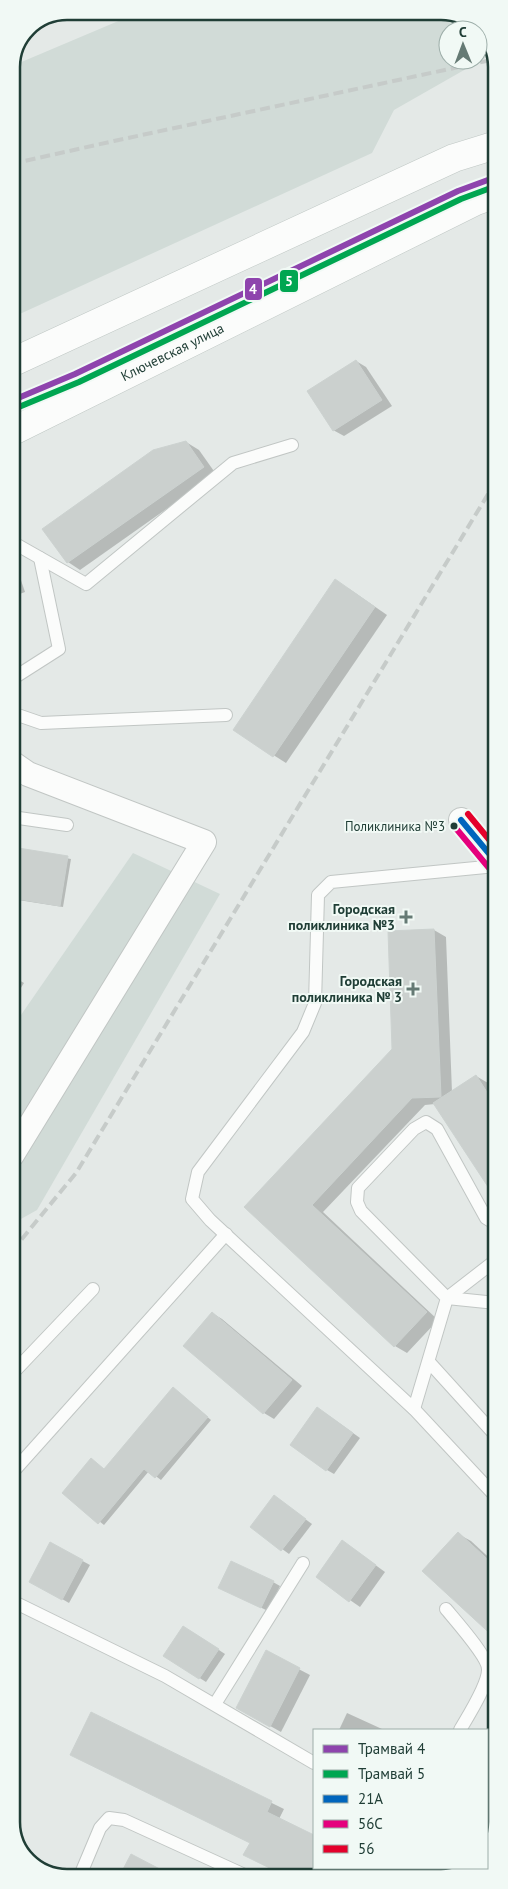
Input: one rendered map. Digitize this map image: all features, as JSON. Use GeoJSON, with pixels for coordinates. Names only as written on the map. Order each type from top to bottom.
{"type":"FeatureCollection","features":[{"type":"Feature","properties":{"kind":"main road"},"geometry":{"type":"LineString","coordinates":[[20,359],[454,158],[488,147]]}},
{"type":"Feature","properties":{"kind":"main road","name":"Ключевская улица"},"geometry":{"type":"LineString","coordinates":[[20,428],[476,201],[488,197]]}},
{"type":"Feature","properties":{"kind":"street"},"geometry":{"type":"LineString","coordinates":[[20,769],[28,774],[204,842],[20,1142]]}},
{"type":"Feature","properties":{"kind":"street"},"geometry":{"type":"LineString","coordinates":[[461,820],[488,854]]}},
{"type":"Feature","properties":{"kind":"lane"},"geometry":{"type":"LineString","coordinates":[[20,547],[86,584],[233,463],[292,446]]}},
{"type":"Feature","properties":{"kind":"lane"},"geometry":{"type":"LineString","coordinates":[[20,674],[59,649],[40,558]]}},
{"type":"Feature","properties":{"kind":"lane"},"geometry":{"type":"LineString","coordinates":[[20,716],[41,723],[226,715]]}},
{"type":"Feature","properties":{"kind":"lane"},"geometry":{"type":"LineString","coordinates":[[20,818],[67,825]]}},
{"type":"Feature","properties":{"kind":"lane"},"geometry":{"type":"LineString","coordinates":[[488,865],[330,882],[318,895],[316,1003],[303,1032],[198,1172],[192,1199],[210,1220],[414,1409],[488,1489]]}},
{"type":"Feature","properties":{"kind":"lane"},"geometry":{"type":"LineString","coordinates":[[488,1219],[437,1129],[426,1122],[414,1129],[358,1188],[357,1202],[361,1211],[447,1298],[488,1302]]}},
{"type":"Feature","properties":{"kind":"lane"},"geometry":{"type":"LineString","coordinates":[[20,1465],[226,1234]]}},
{"type":"Feature","properties":{"kind":"lane"},"geometry":{"type":"LineString","coordinates":[[414,1409],[447,1298],[488,1266]]}},
{"type":"Feature","properties":{"kind":"lane"},"geometry":{"type":"LineString","coordinates":[[20,1366],[93,1289]]}},
{"type":"Feature","properties":{"kind":"lane"},"geometry":{"type":"LineString","coordinates":[[429,1362],[488,1428]]}},
{"type":"Feature","properties":{"kind":"lane"},"geometry":{"type":"LineString","coordinates":[[215,1704],[303,1563]]}},
{"type":"Feature","properties":{"kind":"lane"},"geometry":{"type":"LineString","coordinates":[[20,1605],[165,1676],[313,1762]]}},
{"type":"Feature","properties":{"kind":"lane"},"geometry":{"type":"LineString","coordinates":[[446,1609],[484,1657],[488,1667],[487,1679],[461,1729]]}},
{"type":"Feature","properties":{"kind":"lane"},"geometry":{"type":"LineString","coordinates":[[83,1869],[100,1828],[109,1818],[124,1820],[231,1869]]}},
{"type":"Feature","properties":{"kind":"shaded area"},"geometry":{"type":"Polygon","coordinates":[[[121,20],[438,20],[438,70],[464,70],[394,110],[372,153],[20,314],[21,62],[121,20]]]}},
{"type":"Feature","properties":{"kind":"shaded area"},"geometry":{"type":"Polygon","coordinates":[[[133,853],[220,894],[37,1210],[20,1220],[20,1016],[133,853]]]}},
{"type":"Feature","properties":{"kind":"building"},"geometry":{"type":"Polygon","coordinates":[[[356,360],[382,400],[333,431],[307,391],[356,360]]]}},
{"type":"Feature","properties":{"kind":"building"},"geometry":{"type":"Polygon","coordinates":[[[186,441],[204,467],[67,563],[42,529],[153,450],[186,441]]]}},
{"type":"Feature","properties":{"kind":"building"},"geometry":{"type":"Polygon","coordinates":[[[335,579],[375,607],[273,757],[233,730],[335,579]]]}},
{"type":"Feature","properties":{"kind":"building"},"geometry":{"type":"Polygon","coordinates":[[[20,848],[68,856],[60,906],[20,899],[20,848]]]}},
{"type":"Feature","properties":{"kind":"building"},"geometry":{"type":"Polygon","coordinates":[[[434,929],[441,1097],[412,1098],[312,1205],[427,1312],[394,1347],[244,1207],[392,1049],[388,931],[434,929]]]}},
{"type":"Feature","properties":{"kind":"building"},"geometry":{"type":"Polygon","coordinates":[[[476,1075],[488,1094],[488,1187],[433,1103],[476,1075]]]}},
{"type":"Feature","properties":{"kind":"building"},"geometry":{"type":"Polygon","coordinates":[[[212,1312],[292,1380],[263,1414],[183,1346],[212,1312]]]}},
{"type":"Feature","properties":{"kind":"building"},"geometry":{"type":"Polygon","coordinates":[[[173,1387],[208,1417],[155,1478],[144,1469],[98,1524],[62,1493],[91,1458],[104,1469],[173,1387]]]}},
{"type":"Feature","properties":{"kind":"building"},"geometry":{"type":"Polygon","coordinates":[[[317,1407],[353,1433],[326,1471],[290,1445],[317,1407]]]}},
{"type":"Feature","properties":{"kind":"building"},"geometry":{"type":"Polygon","coordinates":[[[274,1495],[306,1519],[281,1551],[250,1527],[274,1495]]]}},
{"type":"Feature","properties":{"kind":"building"},"geometry":{"type":"Polygon","coordinates":[[[458,1532],[488,1560],[488,1632],[422,1571],[458,1532]]]}},
{"type":"Feature","properties":{"kind":"building"},"geometry":{"type":"Polygon","coordinates":[[[342,1540],[376,1565],[349,1602],[316,1577],[342,1540]]]}},
{"type":"Feature","properties":{"kind":"building"},"geometry":{"type":"Polygon","coordinates":[[[50,1542],[83,1560],[62,1600],[29,1582],[50,1542]]]}},
{"type":"Feature","properties":{"kind":"building"},"geometry":{"type":"Polygon","coordinates":[[[231,1561],[274,1581],[261,1608],[218,1588],[231,1561]]]}},
{"type":"Feature","properties":{"kind":"building"},"geometry":{"type":"Polygon","coordinates":[[[183,1626],[219,1649],[199,1679],[163,1656],[183,1626]]]}},
{"type":"Feature","properties":{"kind":"building"},"geometry":{"type":"Polygon","coordinates":[[[266,1650],[300,1668],[270,1727],[236,1708],[266,1650]]]}},
{"type":"Feature","properties":{"kind":"building"},"geometry":{"type":"Polygon","coordinates":[[[91,1712],[272,1801],[267,1812],[313,1835],[313,1869],[272,1869],[243,1855],[250,1843],[70,1755],[91,1712]]]}},
{"type":"Feature","properties":{"kind":"building"},"geometry":{"type":"Polygon","coordinates":[[[131,1854],[160,1869],[123,1869],[131,1854]]]}},
{"type":"Feature","properties":{"kind":"railway"},"geometry":{"type":"LineString","coordinates":[[20,162],[487,61]]}},
{"type":"Feature","properties":{"kind":"railway"},"geometry":{"type":"LineString","coordinates":[[20,1241],[76,1173],[488,494]]}},
{"type":"Feature","properties":{"kind":"tram line","name":"4"},"geometry":{"type":"LineString","coordinates":[[20,397],[75,374],[458,191],[488,180]]}},
{"type":"Feature","properties":{"kind":"tram line","name":"5"},"geometry":{"type":"LineString","coordinates":[[20,407],[79,382],[461,199],[488,189]]}},
{"type":"Feature","properties":{"kind":"transit line","name":"56"},"geometry":{"type":"LineString","coordinates":[[468,814],[488,838]]}},
{"type":"Feature","properties":{"kind":"transit line","name":"21А"},"geometry":{"type":"LineString","coordinates":[[461,820],[488,852]]}},
{"type":"Feature","properties":{"kind":"transit line","name":"56С"},"geometry":{"type":"LineString","coordinates":[[454,826],[488,867]]}},
{"type":"Feature","properties":{"kind":"place","name":"Поликлиника №3"},"geometry":{"type":"Point","coordinates":[454,826]}},
{"type":"Feature","properties":{"kind":"place","name":"Городская поликлиника №3"},"geometry":{"type":"Point","coordinates":[406,917]}},
{"type":"Feature","properties":{"kind":"place","name":"Городская поликлиника № 3"},"geometry":{"type":"Point","coordinates":[413,989]}}]}
